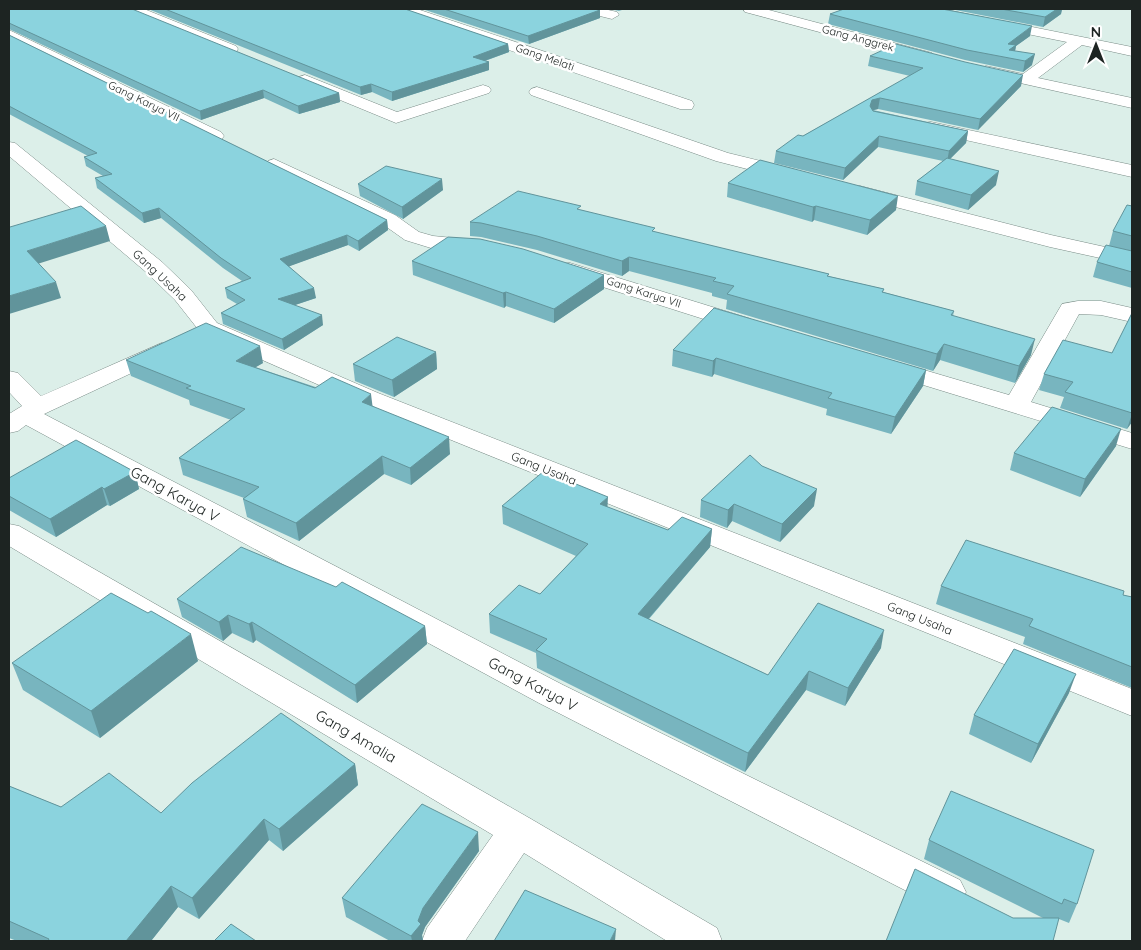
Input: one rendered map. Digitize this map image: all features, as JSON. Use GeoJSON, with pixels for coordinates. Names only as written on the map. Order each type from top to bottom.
{"type":"FeatureCollection","features":[{"type":"Feature","properties":{"kind":"street"},"geometry":{"type":"LineString","coordinates":[[133,9],[243,54]]}},
{"type":"Feature","properties":{"kind":"street","name":"Gang Melati"},"geometry":{"type":"LineString","coordinates":[[404,9],[686,104]]}},
{"type":"Feature","properties":{"kind":"street"},"geometry":{"type":"LineString","coordinates":[[589,9],[612,16]]}},
{"type":"Feature","properties":{"kind":"street","name":"Gang Anggrek"},"geometry":{"type":"LineString","coordinates":[[750,9],[945,61]]}},
{"type":"Feature","properties":{"kind":"street"},"geometry":{"type":"LineString","coordinates":[[923,9],[1079,42],[1132,51]]}},
{"type":"Feature","properties":{"kind":"street","name":"Gang Karya VII"},"geometry":{"type":"LineString","coordinates":[[9,34],[231,144]]}},
{"type":"Feature","properties":{"kind":"street"},"geometry":{"type":"LineString","coordinates":[[1025,80],[1079,42]]}},
{"type":"Feature","properties":{"kind":"street"},"geometry":{"type":"LineString","coordinates":[[971,67],[1132,104]]}},
{"type":"Feature","properties":{"kind":"street"},"geometry":{"type":"LineString","coordinates":[[289,74],[396,118],[483,90]]}},
{"type":"Feature","properties":{"kind":"street"},"geometry":{"type":"LineString","coordinates":[[537,92],[722,156],[809,179]]}},
{"type":"Feature","properties":{"kind":"street"},"geometry":{"type":"LineString","coordinates":[[916,124],[1132,171]]}},
{"type":"Feature","properties":{"kind":"street","name":"Gang Usaha"},"geometry":{"type":"LineString","coordinates":[[9,146],[154,266],[183,295],[209,328],[369,398],[1132,703]]}},
{"type":"Feature","properties":{"kind":"street"},"geometry":{"type":"LineString","coordinates":[[257,157],[388,219],[412,236],[431,242],[462,243],[495,248]]}},
{"type":"Feature","properties":{"kind":"street"},"geometry":{"type":"LineString","coordinates":[[838,186],[1041,238],[1132,259]]}},
{"type":"Feature","properties":{"kind":"street","name":"Gang Karya VII"},"geometry":{"type":"LineString","coordinates":[[548,262],[762,330]]}},
{"type":"Feature","properties":{"kind":"street"},"geometry":{"type":"LineString","coordinates":[[1017,404],[1070,310],[1083,306],[1100,307],[1132,316]]}},
{"type":"Feature","properties":{"kind":"street"},"geometry":{"type":"LineString","coordinates":[[24,416],[209,328]]}},
{"type":"Feature","properties":{"kind":"street"},"geometry":{"type":"LineString","coordinates":[[875,362],[1017,404],[1132,441]]}},
{"type":"Feature","properties":{"kind":"street","name":"Gang Karya V"},"geometry":{"type":"LineString","coordinates":[[9,378],[24,416],[551,694],[972,905]]}},
{"type":"Feature","properties":{"kind":"street","name":"Gang Amalia"},"geometry":{"type":"LineString","coordinates":[[9,533],[518,830],[702,941]]}},
{"type":"Feature","properties":{"kind":"street"},"geometry":{"type":"LineString","coordinates":[[442,941],[518,830]]}},
{"type":"Feature","properties":{"kind":"building"},"geometry":{"type":"Polygon","coordinates":[[[9,9],[132,9],[339,93],[298,106],[263,90],[200,111],[9,23],[9,9]]]}},
{"type":"Feature","properties":{"kind":"building"},"geometry":{"type":"Polygon","coordinates":[[[165,9],[405,9],[508,44],[473,57],[489,62],[392,92],[371,84],[360,87],[165,9]]]}},
{"type":"Feature","properties":{"kind":"building"},"geometry":{"type":"Polygon","coordinates":[[[444,9],[593,9],[600,10],[528,36],[444,9]]]}},
{"type":"Feature","properties":{"kind":"building"},"geometry":{"type":"Polygon","coordinates":[[[844,9],[942,9],[1032,26],[1008,44],[1016,45],[1009,50],[1035,54],[1025,61],[967,50],[830,14],[844,9]]]}},
{"type":"Feature","properties":{"kind":"building"},"geometry":{"type":"Polygon","coordinates":[[[1001,9],[1057,9],[1045,17],[1001,9]]]}},
{"type":"Feature","properties":{"kind":"building"},"geometry":{"type":"Polygon","coordinates":[[[9,35],[387,220],[358,241],[347,235],[280,259],[314,288],[278,299],[322,315],[282,339],[221,313],[245,300],[225,288],[251,278],[221,258],[159,208],[142,213],[95,178],[112,174],[84,157],[97,153],[9,106],[9,35]]]}},
{"type":"Feature","properties":{"kind":"building"},"geometry":{"type":"Polygon","coordinates":[[[896,44],[1023,75],[980,119],[880,98],[872,100],[870,106],[873,111],[968,131],[949,151],[879,136],[845,168],[776,151],[798,135],[803,136],[923,68],[870,56],[896,44]]]}},
{"type":"Feature","properties":{"kind":"building"},"geometry":{"type":"Polygon","coordinates":[[[947,158],[999,171],[971,195],[917,181],[947,158]]]}},
{"type":"Feature","properties":{"kind":"building"},"geometry":{"type":"Polygon","coordinates":[[[760,160],[898,196],[870,220],[816,206],[813,207],[728,183],[760,160]]]}},
{"type":"Feature","properties":{"kind":"building"},"geometry":{"type":"Polygon","coordinates":[[[386,166],[442,179],[402,207],[358,184],[386,166]]]}},
{"type":"Feature","properties":{"kind":"building"},"geometry":{"type":"Polygon","coordinates":[[[518,191],[581,206],[577,209],[655,228],[652,231],[884,289],[882,292],[954,311],[951,315],[1035,339],[1019,366],[944,344],[937,354],[727,294],[734,286],[713,281],[716,278],[629,257],[622,261],[537,236],[470,222],[518,191]]]}},
{"type":"Feature","properties":{"kind":"building"},"geometry":{"type":"Polygon","coordinates":[[[1127,205],[1132,206],[1132,236],[1113,231],[1127,205]]]}},
{"type":"Feature","properties":{"kind":"building"},"geometry":{"type":"Polygon","coordinates":[[[81,206],[106,226],[27,251],[56,282],[9,296],[9,226],[81,206]]]}},
{"type":"Feature","properties":{"kind":"building"},"geometry":{"type":"Polygon","coordinates":[[[448,237],[480,239],[523,249],[604,275],[554,309],[412,261],[448,237]]]}},
{"type":"Feature","properties":{"kind":"building"},"geometry":{"type":"Polygon","coordinates":[[[1106,245],[1132,251],[1132,272],[1097,262],[1106,245]]]}},
{"type":"Feature","properties":{"kind":"building"},"geometry":{"type":"Polygon","coordinates":[[[714,308],[926,370],[895,417],[828,398],[832,393],[716,358],[713,361],[673,350],[714,308]]]}},
{"type":"Feature","properties":{"kind":"building"},"geometry":{"type":"Polygon","coordinates":[[[1132,313],[1132,413],[1065,392],[1073,382],[1044,374],[1063,340],[1112,353],[1132,313]]]}},
{"type":"Feature","properties":{"kind":"building"},"geometry":{"type":"Polygon","coordinates":[[[206,323],[260,346],[236,361],[315,388],[332,377],[371,394],[362,402],[449,437],[410,468],[382,456],[296,523],[243,499],[259,487],[179,458],[245,409],[186,388],[191,386],[126,360],[206,323]]]}},
{"type":"Feature","properties":{"kind":"building"},"geometry":{"type":"Polygon","coordinates":[[[397,337],[436,352],[392,380],[353,364],[397,337]]]}},
{"type":"Feature","properties":{"kind":"building"},"geometry":{"type":"Polygon","coordinates":[[[1052,407],[1121,429],[1085,479],[1014,453],[1052,407]]]}},
{"type":"Feature","properties":{"kind":"building"},"geometry":{"type":"Polygon","coordinates":[[[76,440],[135,472],[104,489],[102,487],[50,519],[9,496],[9,478],[76,440]]]}},
{"type":"Feature","properties":{"kind":"building"},"geometry":{"type":"Polygon","coordinates":[[[750,455],[762,466],[817,489],[782,524],[734,504],[728,510],[701,500],[750,455]]]}},
{"type":"Feature","properties":{"kind":"building"},"geometry":{"type":"Polygon","coordinates":[[[544,471],[608,497],[600,504],[668,530],[682,517],[712,529],[638,614],[768,675],[818,603],[884,630],[848,688],[809,671],[748,753],[536,650],[547,639],[489,614],[519,585],[540,594],[588,544],[502,506],[544,471]]]}},
{"type":"Feature","properties":{"kind":"building"},"geometry":{"type":"Polygon","coordinates":[[[966,540],[1124,591],[1123,595],[1132,597],[1132,667],[1029,626],[1033,619],[941,586],[966,540]]]}},
{"type":"Feature","properties":{"kind":"building"},"geometry":{"type":"Polygon","coordinates":[[[241,547],[336,587],[342,582],[425,626],[355,685],[252,622],[249,624],[228,615],[219,622],[177,599],[241,547]]]}},
{"type":"Feature","properties":{"kind":"building"},"geometry":{"type":"Polygon","coordinates":[[[111,593],[148,613],[151,611],[191,634],[91,711],[12,663],[111,593]]]}},
{"type":"Feature","properties":{"kind":"building"},"geometry":{"type":"Polygon","coordinates":[[[1014,649],[1076,674],[1038,744],[974,715],[1014,649]]]}},
{"type":"Feature","properties":{"kind":"building"},"geometry":{"type":"Polygon","coordinates":[[[281,713],[355,764],[279,829],[264,819],[192,898],[171,886],[126,941],[48,941],[49,939],[9,921],[9,786],[61,807],[109,773],[161,813],[192,783],[281,713]]]}},
{"type":"Feature","properties":{"kind":"building"},"geometry":{"type":"Polygon","coordinates":[[[951,791],[1094,850],[1077,904],[1064,899],[1062,904],[929,840],[951,791]]]}},
{"type":"Feature","properties":{"kind":"building"},"geometry":{"type":"Polygon","coordinates":[[[422,804],[478,832],[423,908],[418,921],[421,924],[411,936],[342,898],[422,804]]]}},
{"type":"Feature","properties":{"kind":"building"},"geometry":{"type":"Polygon","coordinates":[[[915,869],[1013,918],[1059,918],[1053,941],[886,941],[915,869]]]}},
{"type":"Feature","properties":{"kind":"building"},"geometry":{"type":"Polygon","coordinates":[[[525,890],[616,929],[610,941],[494,941],[525,890]]]}},
{"type":"Feature","properties":{"kind":"building"},"geometry":{"type":"Polygon","coordinates":[[[231,924],[256,941],[214,941],[231,924]]]}}]}
